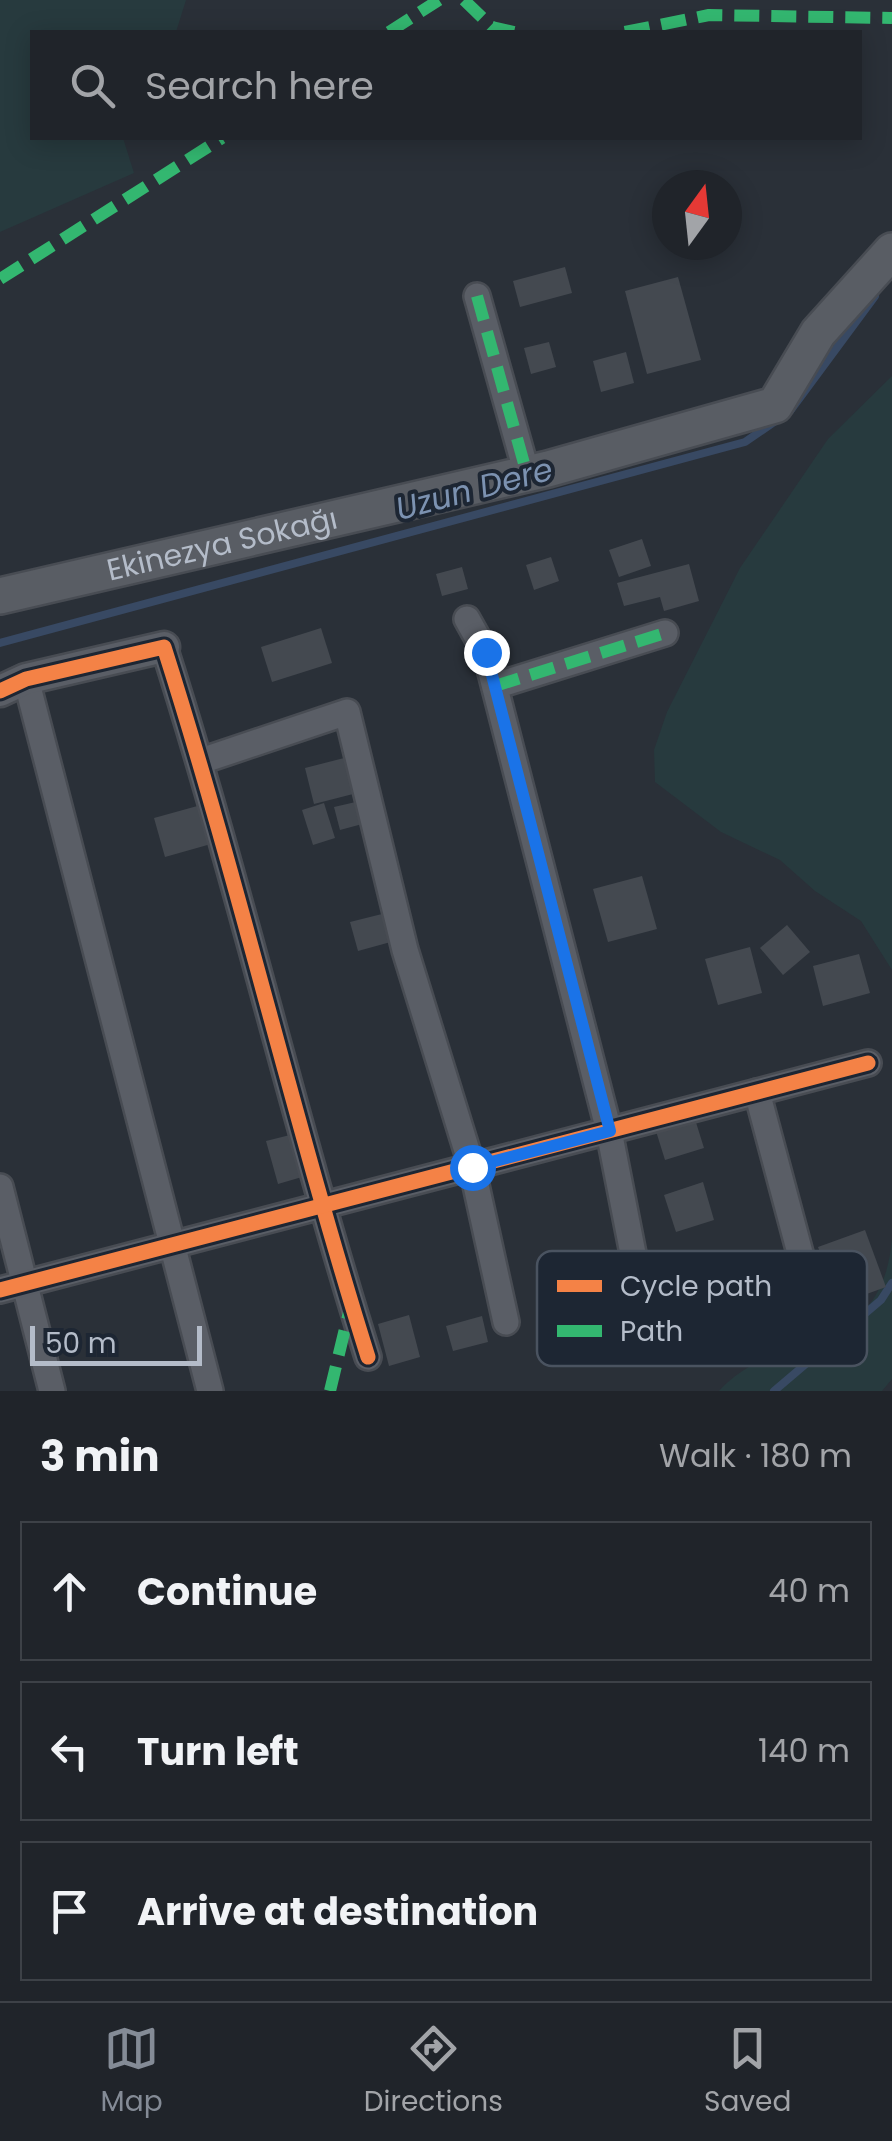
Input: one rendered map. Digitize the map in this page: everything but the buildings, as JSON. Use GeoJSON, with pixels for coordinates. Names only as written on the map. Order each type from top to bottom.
{"type":"FeatureCollection","features":[{"type":"Feature","properties":{"kind":"main road","name":"Ekinezya Sokağı"},"geometry":{"type":"LineString","coordinates":[[0,596],[527,474],[775,405],[818,333],[892,250]]}},
{"type":"Feature","properties":{"kind":"street"},"geometry":{"type":"LineString","coordinates":[[477,296],[527,474]]}},
{"type":"Feature","properties":{"kind":"street"},"geometry":{"type":"LineString","coordinates":[[466,619],[486,652],[495,686],[610,1131],[633,1251]]}},
{"type":"Feature","properties":{"kind":"street"},"geometry":{"type":"LineString","coordinates":[[495,686],[665,632]]}},
{"type":"Feature","properties":{"kind":"street"},"geometry":{"type":"LineString","coordinates":[[210,1391],[173,1245],[13,685],[164,647],[200,762],[319,1204],[368,1357]]}},
{"type":"Feature","properties":{"kind":"street"},"geometry":{"type":"LineString","coordinates":[[200,762],[346,712],[405,950],[472,1167],[506,1322]]}},
{"type":"Feature","properties":{"kind":"street"},"geometry":{"type":"LineString","coordinates":[[12,1287],[868,1063]]}},
{"type":"Feature","properties":{"kind":"street"},"geometry":{"type":"LineString","coordinates":[[758,1092],[800,1251]]}},
{"type":"Feature","properties":{"kind":"street"},"geometry":{"type":"LineString","coordinates":[[0,1187],[12,1287],[52,1391]]}},
{"type":"Feature","properties":{"kind":"green space"},"geometry":{"type":"Polygon","coordinates":[[[0,0],[186,0],[177,30],[30,30],[30,140],[124,140],[134,173],[0,232],[0,0]]]}},
{"type":"Feature","properties":{"kind":"green space"},"geometry":{"type":"Polygon","coordinates":[[[892,376],[892,970],[861,921],[815,891],[780,860],[721,832],[655,782],[654,750],[667,712],[740,568],[828,439],[892,376]]]}},
{"type":"Feature","properties":{"kind":"green space"},"geometry":{"type":"Polygon","coordinates":[[[892,1239],[892,1379],[882,1391],[719,1391],[752,1366],[867,1366],[867,1307],[884,1278],[892,1239]]]}},
{"type":"Feature","properties":{"kind":"waterway","name":"Uzun Dere"},"geometry":{"type":"LineString","coordinates":[[0,643],[745,442],[790,411],[875,296]]}},
{"type":"Feature","properties":{"kind":"waterway"},"geometry":{"type":"LineString","coordinates":[[867,1312],[892,1283]]}},
{"type":"Feature","properties":{"kind":"waterway"},"geometry":{"type":"LineString","coordinates":[[774,1391],[803,1366]]}},
{"type":"Feature","properties":{"kind":"marked path"},"geometry":{"type":"LineString","coordinates":[[392,30],[439,0]]}},
{"type":"Feature","properties":{"kind":"marked path"},"geometry":{"type":"LineString","coordinates":[[464,0],[492,27],[505,30]]}},
{"type":"Feature","properties":{"kind":"marked path"},"geometry":{"type":"LineString","coordinates":[[635,30],[709,15],[892,18]]}},
{"type":"Feature","properties":{"kind":"marked path"},"geometry":{"type":"LineString","coordinates":[[0,279],[219,140]]}},
{"type":"Feature","properties":{"kind":"marked path"},"geometry":{"type":"LineString","coordinates":[[477,296],[527,474]]}},
{"type":"Feature","properties":{"kind":"marked path"},"geometry":{"type":"LineString","coordinates":[[495,686],[665,633]]}},
{"type":"Feature","properties":{"kind":"marked path"},"geometry":{"type":"LineString","coordinates":[[330,1391],[350,1308]]}},
{"type":"Feature","properties":{"kind":"cycle path"},"geometry":{"type":"LineString","coordinates":[[0,691],[26,679],[164,647],[368,1357]]}},
{"type":"Feature","properties":{"kind":"cycle path"},"geometry":{"type":"LineString","coordinates":[[0,1290],[868,1063]]}},
{"type":"Feature","properties":{"kind":"route"},"geometry":{"type":"LineString","coordinates":[[472,1167],[610,1131],[486,652]]}}]}
